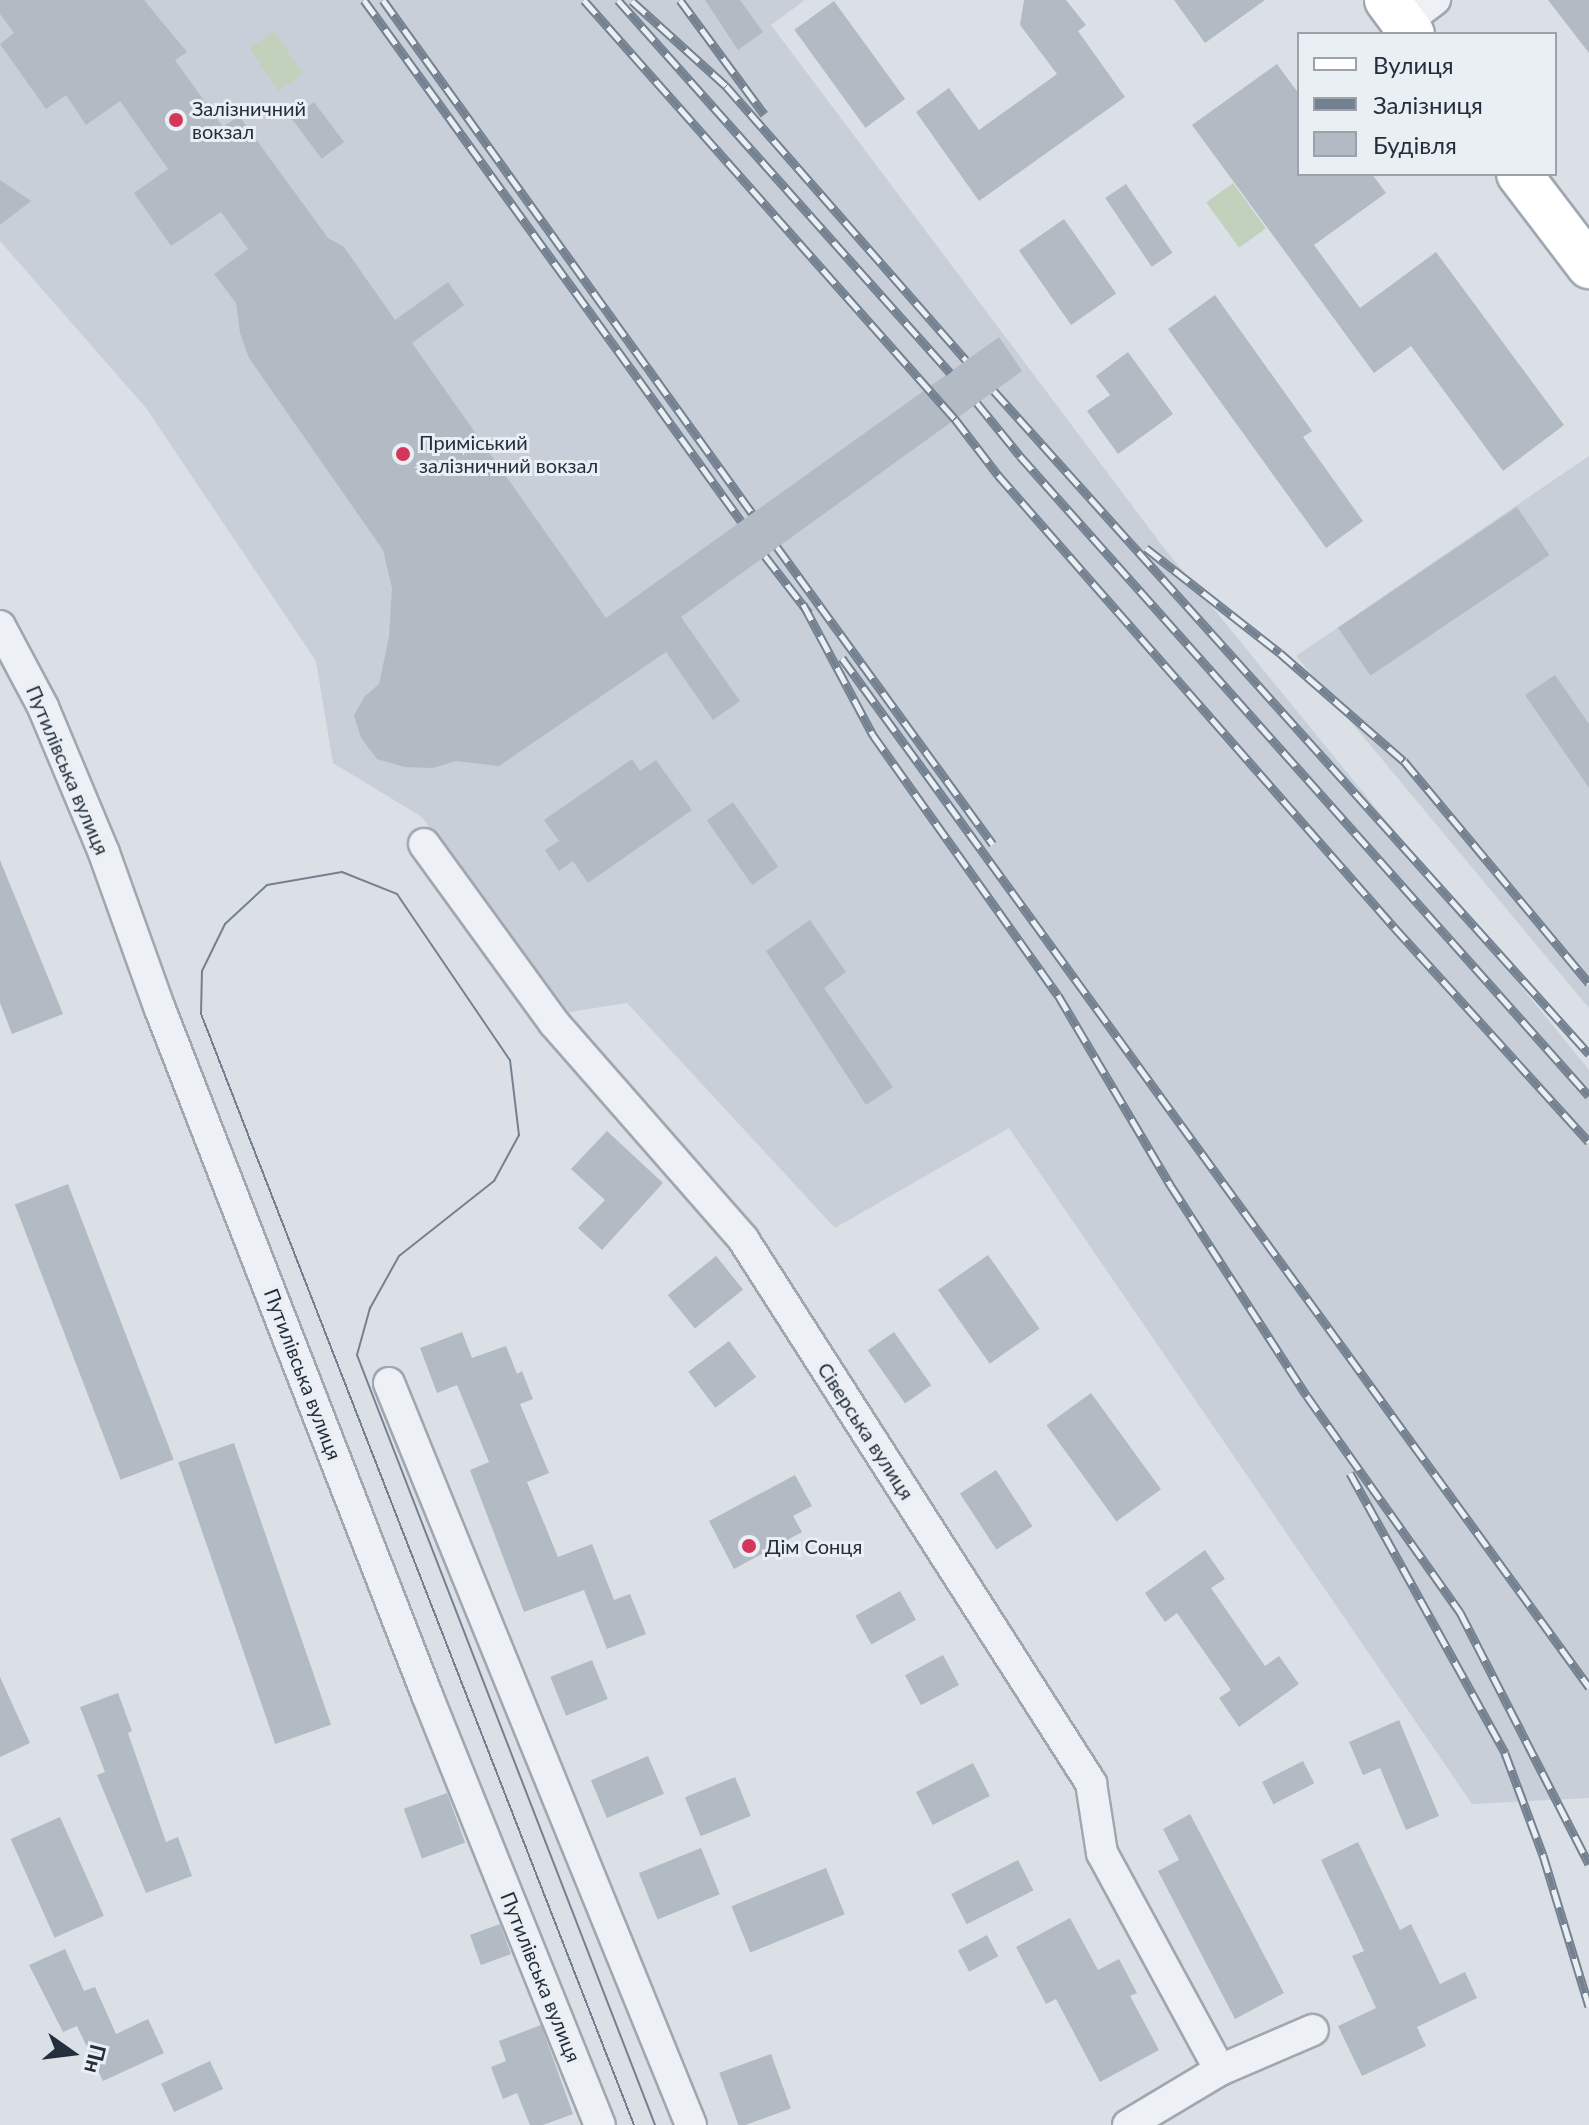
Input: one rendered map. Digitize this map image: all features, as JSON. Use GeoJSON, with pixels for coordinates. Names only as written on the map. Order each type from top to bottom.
{"type":"FeatureCollection","features":[{"type":"Feature","properties":{"kind":"main road"},"geometry":{"type":"LineString","coordinates":[[1521,176],[1589,266]]}},
{"type":"Feature","properties":{"kind":"street","name":"Путилівська вулиця"},"geometry":{"type":"LineString","coordinates":[[0,626],[43,707],[104,853],[160,1009],[427,1695],[600,2125]]}},
{"type":"Feature","properties":{"kind":"street","name":"Сіверська вулиця"},"geometry":{"type":"LineString","coordinates":[[424,844],[554,1023],[752,1252],[1091,1783],[1102,1853],[1220,2070]]}},
{"type":"Feature","properties":{"kind":"street"},"geometry":{"type":"LineString","coordinates":[[389,1383],[691,2125]]}},
{"type":"Feature","properties":{"kind":"street"},"geometry":{"type":"LineString","coordinates":[[1128,2125],[1220,2070],[1313,2030]]}},
{"type":"Feature","properties":{"kind":"shaded area"},"geometry":{"type":"Polygon","coordinates":[[[0,0],[805,0],[771,25],[1161,544],[1589,1070],[1589,1798],[1472,1804],[1009,1128],[835,1228],[627,1003],[557,1014],[422,817],[333,763],[316,661],[146,408],[0,241],[0,0]]]}},
{"type":"Feature","properties":{"kind":"shaded area"},"geometry":{"type":"Polygon","coordinates":[[[1589,456],[1589,1008],[1296,656],[1589,456]]]}},
{"type":"Feature","properties":{"kind":"green space"},"geometry":{"type":"Polygon","coordinates":[[[274,31],[303,74],[278,91],[249,48],[274,31]]]}},
{"type":"Feature","properties":{"kind":"green space"},"geometry":{"type":"Polygon","coordinates":[[[1233,183],[1266,228],[1239,248],[1206,202],[1233,183]]]}},
{"type":"Feature","properties":{"kind":"building"},"geometry":{"type":"Polygon","coordinates":[[[0,0],[144,0],[187,52],[175,60],[223,127],[239,116],[328,238],[344,247],[395,320],[448,282],[464,305],[412,343],[606,618],[999,337],[1022,371],[681,617],[740,701],[713,720],[666,652],[499,766],[456,761],[433,768],[405,767],[377,759],[361,738],[354,715],[365,696],[379,684],[389,637],[392,588],[383,550],[249,358],[240,333],[236,303],[214,274],[248,249],[221,212],[171,246],[134,193],[168,169],[120,101],[86,125],[66,95],[46,109],[0,44],[14,33],[0,14],[0,0]]]}},
{"type":"Feature","properties":{"kind":"building"},"geometry":{"type":"Polygon","coordinates":[[[705,0],[740,0],[763,32],[738,50],[705,0]]]}},
{"type":"Feature","properties":{"kind":"building"},"geometry":{"type":"Polygon","coordinates":[[[1024,0],[1066,0],[1086,25],[1078,31],[1125,97],[979,201],[916,112],[949,88],[979,130],[1057,74],[1020,25],[1024,0]]]}},
{"type":"Feature","properties":{"kind":"building"},"geometry":{"type":"Polygon","coordinates":[[[1174,0],[1265,0],[1205,43],[1174,0]]]}},
{"type":"Feature","properties":{"kind":"building"},"geometry":{"type":"Polygon","coordinates":[[[1548,0],[1589,0],[1589,53],[1548,0]]]}},
{"type":"Feature","properties":{"kind":"building"},"geometry":{"type":"Polygon","coordinates":[[[834,1],[905,99],[865,128],[794,30],[834,1]]]}},
{"type":"Feature","properties":{"kind":"building"},"geometry":{"type":"Polygon","coordinates":[[[1277,64],[1297,91],[1297,176],[1373,176],[1386,193],[1314,245],[1360,308],[1436,252],[1564,425],[1503,471],[1411,346],[1374,373],[1192,125],[1277,64]]]}},
{"type":"Feature","properties":{"kind":"building"},"geometry":{"type":"Polygon","coordinates":[[[314,102],[344,142],[322,159],[292,119],[314,102]]]}},
{"type":"Feature","properties":{"kind":"building"},"geometry":{"type":"Polygon","coordinates":[[[0,180],[31,201],[0,225],[0,180]]]}},
{"type":"Feature","properties":{"kind":"building"},"geometry":{"type":"Polygon","coordinates":[[[1126,184],[1172,253],[1152,267],[1105,198],[1126,184]]]}},
{"type":"Feature","properties":{"kind":"building"},"geometry":{"type":"Polygon","coordinates":[[[1064,219],[1116,294],[1071,325],[1019,251],[1064,219]]]}},
{"type":"Feature","properties":{"kind":"building"},"geometry":{"type":"Polygon","coordinates":[[[1215,295],[1312,431],[1303,437],[1363,521],[1326,548],[1168,329],[1215,295]]]}},
{"type":"Feature","properties":{"kind":"building"},"geometry":{"type":"Polygon","coordinates":[[[1128,352],[1173,414],[1118,454],[1087,411],[1110,395],[1096,376],[1128,352]]]}},
{"type":"Feature","properties":{"kind":"building"},"geometry":{"type":"Polygon","coordinates":[[[1517,507],[1549,555],[1370,676],[1338,628],[1517,507]]]}},
{"type":"Feature","properties":{"kind":"building"},"geometry":{"type":"Polygon","coordinates":[[[1555,675],[1589,724],[1589,788],[1525,695],[1555,675]]]}},
{"type":"Feature","properties":{"kind":"building"},"geometry":{"type":"Polygon","coordinates":[[[632,759],[640,771],[656,760],[692,810],[588,883],[573,861],[559,871],[545,850],[559,841],[544,820],[632,759]]]}},
{"type":"Feature","properties":{"kind":"building"},"geometry":{"type":"Polygon","coordinates":[[[733,802],[778,867],[752,885],[707,820],[733,802]]]}},
{"type":"Feature","properties":{"kind":"building"},"geometry":{"type":"Polygon","coordinates":[[[0,860],[63,1014],[12,1034],[0,1003],[0,860]]]}},
{"type":"Feature","properties":{"kind":"building"},"geometry":{"type":"Polygon","coordinates":[[[810,920],[846,972],[824,988],[893,1087],[866,1105],[766,951],[810,920]]]}},
{"type":"Feature","properties":{"kind":"building"},"geometry":{"type":"Polygon","coordinates":[[[607,1131],[663,1183],[602,1250],[578,1228],[605,1200],[571,1169],[607,1131]]]}},
{"type":"Feature","properties":{"kind":"building"},"geometry":{"type":"Polygon","coordinates":[[[68,1184],[174,1459],[121,1480],[15,1204],[68,1184]]]}},
{"type":"Feature","properties":{"kind":"building"},"geometry":{"type":"Polygon","coordinates":[[[988,1255],[1040,1329],[990,1364],[938,1290],[988,1255]]]}},
{"type":"Feature","properties":{"kind":"building"},"geometry":{"type":"Polygon","coordinates":[[[716,1256],[743,1289],[695,1328],[668,1295],[716,1256]]]}},
{"type":"Feature","properties":{"kind":"building"},"geometry":{"type":"Polygon","coordinates":[[[462,1332],[472,1358],[506,1346],[517,1374],[522,1371],[533,1399],[520,1404],[549,1473],[527,1482],[558,1557],[592,1544],[614,1600],[630,1594],[646,1634],[607,1649],[584,1590],[524,1612],[470,1470],[489,1462],[457,1385],[437,1393],[420,1348],[462,1332]]]}},
{"type":"Feature","properties":{"kind":"building"},"geometry":{"type":"Polygon","coordinates":[[[894,1332],[931,1385],[905,1404],[868,1350],[894,1332]]]}},
{"type":"Feature","properties":{"kind":"building"},"geometry":{"type":"Polygon","coordinates":[[[729,1341],[756,1377],[715,1408],[688,1372],[729,1341]]]}},
{"type":"Feature","properties":{"kind":"building"},"geometry":{"type":"Polygon","coordinates":[[[1091,1393],[1161,1489],[1116,1522],[1047,1425],[1091,1393]]]}},
{"type":"Feature","properties":{"kind":"building"},"geometry":{"type":"Polygon","coordinates":[[[234,1443],[331,1725],[275,1744],[178,1462],[234,1443]]]}},
{"type":"Feature","properties":{"kind":"building"},"geometry":{"type":"Polygon","coordinates":[[[996,1470],[1032,1526],[996,1550],[960,1493],[996,1470]]]}},
{"type":"Feature","properties":{"kind":"building","name":"Дім Сонця"},"geometry":{"type":"Polygon","coordinates":[[[795,1475],[812,1506],[793,1516],[802,1532],[734,1569],[709,1521],[795,1475]]]}},
{"type":"Feature","properties":{"kind":"building"},"geometry":{"type":"Polygon","coordinates":[[[1205,1550],[1225,1579],[1211,1588],[1265,1666],[1279,1656],[1299,1684],[1239,1727],[1219,1698],[1231,1690],[1177,1613],[1165,1622],[1145,1593],[1205,1550]]]}},
{"type":"Feature","properties":{"kind":"building"},"geometry":{"type":"Polygon","coordinates":[[[900,1591],[916,1620],[871,1645],[855,1616],[900,1591]]]}},
{"type":"Feature","properties":{"kind":"building"},"geometry":{"type":"Polygon","coordinates":[[[943,1655],[959,1685],[921,1705],[905,1675],[943,1655]]]}},
{"type":"Feature","properties":{"kind":"building"},"geometry":{"type":"Polygon","coordinates":[[[592,1660],[608,1699],[566,1716],[550,1677],[592,1660]]]}},
{"type":"Feature","properties":{"kind":"building"},"geometry":{"type":"Polygon","coordinates":[[[0,1677],[30,1743],[0,1757],[0,1677]]]}},
{"type":"Feature","properties":{"kind":"building"},"geometry":{"type":"Polygon","coordinates":[[[118,1693],[132,1731],[128,1733],[166,1842],[178,1837],[192,1876],[146,1893],[97,1775],[105,1772],[80,1707],[118,1693]]]}},
{"type":"Feature","properties":{"kind":"building"},"geometry":{"type":"Polygon","coordinates":[[[1399,1720],[1439,1816],[1406,1830],[1380,1768],[1363,1775],[1349,1742],[1399,1720]]]}},
{"type":"Feature","properties":{"kind":"building"},"geometry":{"type":"Polygon","coordinates":[[[648,1756],[664,1794],[607,1818],[591,1780],[648,1756]]]}},
{"type":"Feature","properties":{"kind":"building"},"geometry":{"type":"Polygon","coordinates":[[[1303,1761],[1314,1783],[1273,1804],[1262,1782],[1303,1761]]]}},
{"type":"Feature","properties":{"kind":"building"},"geometry":{"type":"Polygon","coordinates":[[[973,1763],[990,1796],[933,1825],[916,1792],[973,1763]]]}},
{"type":"Feature","properties":{"kind":"building"},"geometry":{"type":"Polygon","coordinates":[[[735,1777],[751,1816],[701,1836],[685,1797],[735,1777]]]}},
{"type":"Feature","properties":{"kind":"building"},"geometry":{"type":"Polygon","coordinates":[[[447,1793],[465,1843],[422,1859],[404,1809],[447,1793]]]}},
{"type":"Feature","properties":{"kind":"building"},"geometry":{"type":"Polygon","coordinates":[[[1190,1814],[1284,1993],[1235,2019],[1158,1871],[1179,1860],[1163,1829],[1190,1814]]]}},
{"type":"Feature","properties":{"kind":"building"},"geometry":{"type":"Polygon","coordinates":[[[60,1817],[104,1916],[55,1938],[11,1839],[60,1817]]]}},
{"type":"Feature","properties":{"kind":"building"},"geometry":{"type":"Polygon","coordinates":[[[1358,1842],[1400,1930],[1411,1924],[1440,1984],[1465,1972],[1477,1998],[1417,2027],[1426,2046],[1362,2076],[1338,2026],[1376,2008],[1352,1956],[1364,1951],[1321,1860],[1358,1842]]]}},
{"type":"Feature","properties":{"kind":"building"},"geometry":{"type":"Polygon","coordinates":[[[701,1848],[720,1894],[658,1919],[639,1873],[701,1848]]]}},
{"type":"Feature","properties":{"kind":"building"},"geometry":{"type":"Polygon","coordinates":[[[1018,1860],[1033,1890],[967,1924],[951,1894],[1018,1860]]]}},
{"type":"Feature","properties":{"kind":"building"},"geometry":{"type":"Polygon","coordinates":[[[826,1868],[845,1914],[750,1953],[731,1906],[826,1868]]]}},
{"type":"Feature","properties":{"kind":"building"},"geometry":{"type":"Polygon","coordinates":[[[1070,1918],[1098,1970],[1119,1959],[1137,1993],[1130,1996],[1159,2050],[1100,2082],[1056,1999],[1046,2004],[1016,1947],[1070,1918]]]}},
{"type":"Feature","properties":{"kind":"building"},"geometry":{"type":"Polygon","coordinates":[[[500,1924],[511,1954],[481,1965],[470,1935],[500,1924]]]}},
{"type":"Feature","properties":{"kind":"building"},"geometry":{"type":"Polygon","coordinates":[[[987,1935],[998,1956],[969,1972],[958,1950],[987,1935]]]}},
{"type":"Feature","properties":{"kind":"building"},"geometry":{"type":"Polygon","coordinates":[[[65,1949],[84,1991],[95,1987],[116,2034],[148,2019],[164,2053],[103,2081],[77,2026],[63,2032],[29,1965],[65,1949]]]}},
{"type":"Feature","properties":{"kind":"building"},"geometry":{"type":"Polygon","coordinates":[[[541,2025],[573,2114],[543,2125],[530,2125],[517,2093],[503,2099],[491,2067],[506,2061],[499,2041],[541,2025]]]}},
{"type":"Feature","properties":{"kind":"building"},"geometry":{"type":"Polygon","coordinates":[[[771,2054],[791,2109],[738,2125],[719,2073],[771,2054]]]}},
{"type":"Feature","properties":{"kind":"building"},"geometry":{"type":"Polygon","coordinates":[[[210,2061],[223,2089],[174,2112],[161,2084],[210,2061]]]}},
{"type":"Feature","properties":{"kind":"tram line"},"geometry":{"type":"LineString","coordinates":[[634,2125],[201,1014],[202,971],[225,924],[267,885],[342,872],[397,894],[510,1060],[519,1135],[494,1181],[399,1256],[370,1308],[357,1355],[655,2125]]}},
{"type":"Feature","properties":{"kind":"railway"},"geometry":{"type":"LineString","coordinates":[[364,0],[741,521]]}},
{"type":"Feature","properties":{"kind":"railway"},"geometry":{"type":"LineString","coordinates":[[383,0],[752,513]]}},
{"type":"Feature","properties":{"kind":"railway"},"geometry":{"type":"LineString","coordinates":[[584,0],[955,419],[998,475],[1394,927],[1589,1142]]}},
{"type":"Feature","properties":{"kind":"railway"},"geometry":{"type":"LineString","coordinates":[[618,0],[950,372]]}},
{"type":"Feature","properties":{"kind":"railway"},"geometry":{"type":"LineString","coordinates":[[680,0],[764,114]]}},
{"type":"Feature","properties":{"kind":"railway"},"geometry":{"type":"LineString","coordinates":[[632,1],[726,86],[966,360]]}},
{"type":"Feature","properties":{"kind":"railway"},"geometry":{"type":"LineString","coordinates":[[994,391],[1589,1054]]}},
{"type":"Feature","properties":{"kind":"railway"},"geometry":{"type":"LineString","coordinates":[[977,403],[1020,456],[1589,1096]]}},
{"type":"Feature","properties":{"kind":"railway"},"geometry":{"type":"LineString","coordinates":[[777,547],[993,844]]}},
{"type":"Feature","properties":{"kind":"railway"},"geometry":{"type":"LineString","coordinates":[[1146,548],[1280,653],[1404,761],[1589,983]]}},
{"type":"Feature","properties":{"kind":"railway"},"geometry":{"type":"LineString","coordinates":[[765,556],[809,613]]}},
{"type":"Feature","properties":{"kind":"railway"},"geometry":{"type":"LineString","coordinates":[[803,604],[873,735],[1058,995],[1171,1186],[1307,1396],[1460,1612],[1589,1864]]}},
{"type":"Feature","properties":{"kind":"railway"},"geometry":{"type":"LineString","coordinates":[[842,658],[1589,1687]]}},
{"type":"Feature","properties":{"kind":"railway"},"geometry":{"type":"LineString","coordinates":[[1350,1473],[1505,1753],[1543,1855],[1589,2006]]}},
{"type":"Feature","properties":{"kind":"place","name":"Залізничний вокзал"},"geometry":{"type":"Point","coordinates":[176,120]}},
{"type":"Feature","properties":{"kind":"place","name":"Приміський залізничний вокзал"},"geometry":{"type":"Point","coordinates":[403,454]}},
{"type":"Feature","properties":{"kind":"place","name":"Дім Сонця"},"geometry":{"type":"Point","coordinates":[749,1546]}}]}
